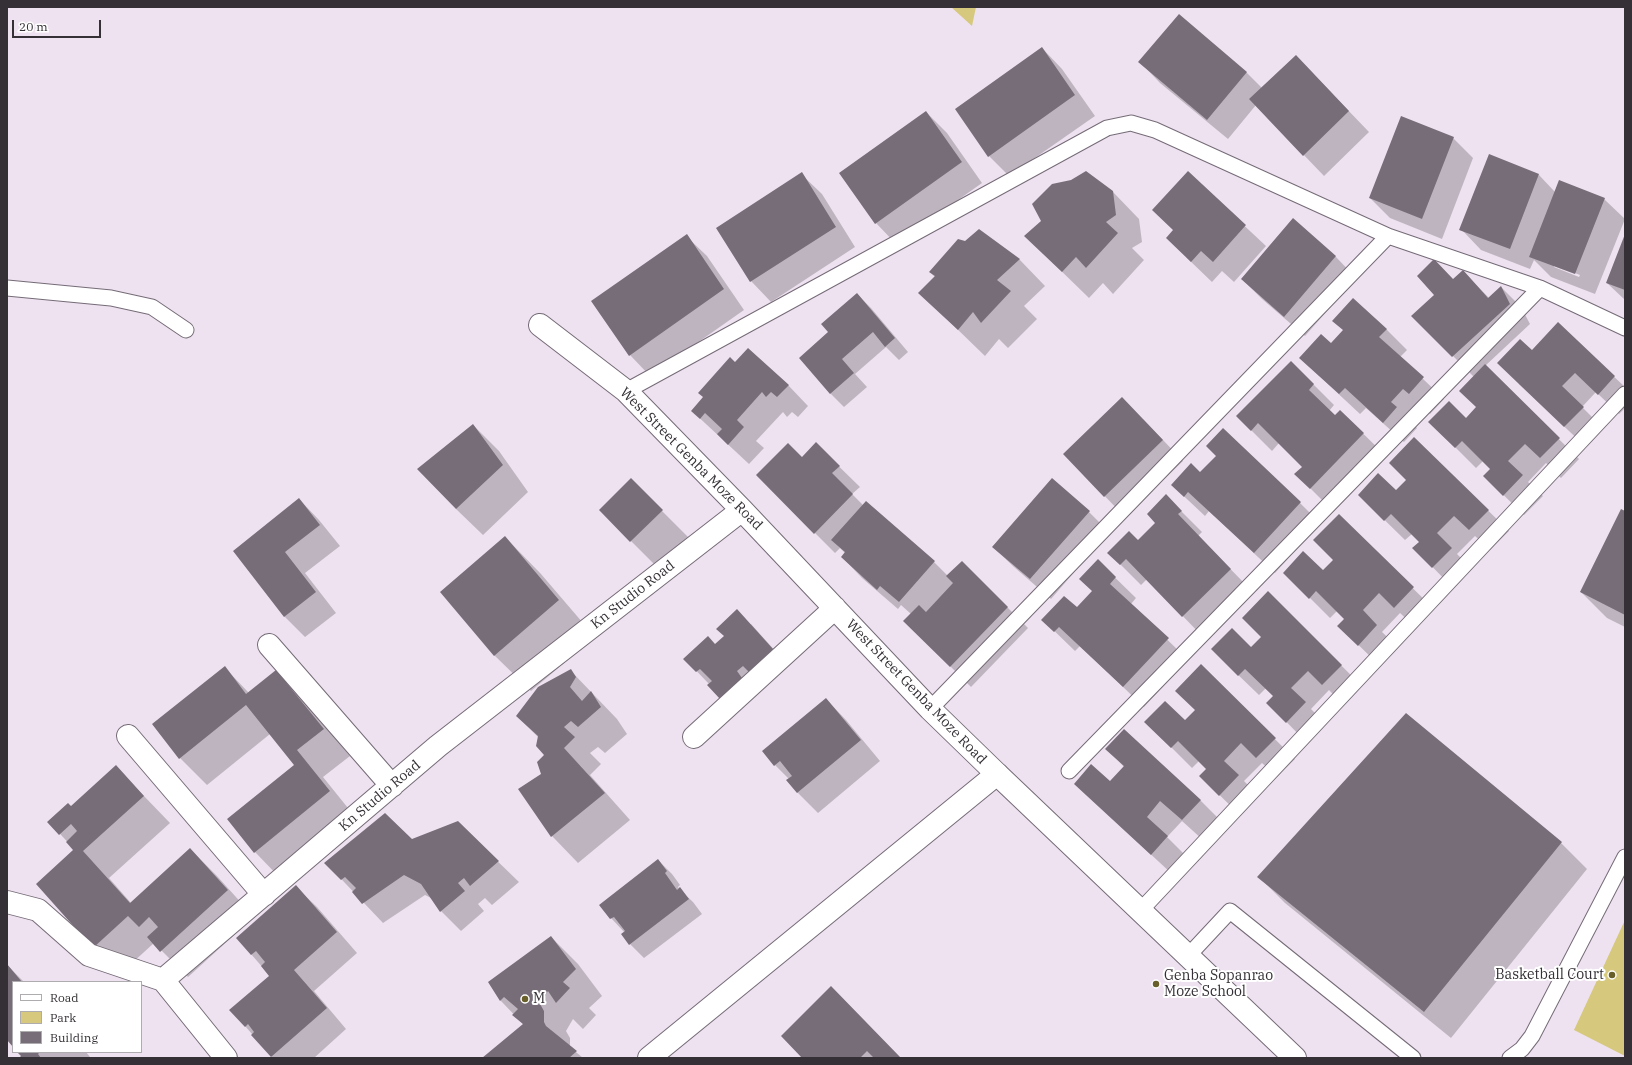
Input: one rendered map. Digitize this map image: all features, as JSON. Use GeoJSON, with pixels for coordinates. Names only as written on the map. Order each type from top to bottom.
{"type":"FeatureCollection","features":[{"type":"Feature","properties":{"kind":"street","name":"West Street Genba Moze Road"},"geometry":{"type":"LineString","coordinates":[[540,325],[626,391],[742,510],[930,709],[1294,1058]]}},
{"type":"Feature","properties":{"kind":"street","name":"Kn Studio Road"},"geometry":{"type":"LineString","coordinates":[[163,980],[438,746],[742,510]]}},
{"type":"Feature","properties":{"kind":"street"},"geometry":{"type":"LineString","coordinates":[[694,737],[835,608]]}},
{"type":"Feature","properties":{"kind":"street"},"geometry":{"type":"LineString","coordinates":[[269,645],[392,786]]}},
{"type":"Feature","properties":{"kind":"street"},"geometry":{"type":"LineString","coordinates":[[128,736],[264,895]]}},
{"type":"Feature","properties":{"kind":"street"},"geometry":{"type":"LineString","coordinates":[[649,1058],[997,774]]}},
{"type":"Feature","properties":{"kind":"street"},"geometry":{"type":"LineString","coordinates":[[7,902],[38,910],[89,955],[163,980],[226,1058]]}},
{"type":"Feature","properties":{"kind":"lane"},"geometry":{"type":"LineString","coordinates":[[626,391],[1107,128],[1131,123],[1155,130],[1388,236],[1540,288],[1625,328]]}},
{"type":"Feature","properties":{"kind":"lane"},"geometry":{"type":"LineString","coordinates":[[930,709],[1388,236]]}},
{"type":"Feature","properties":{"kind":"lane"},"geometry":{"type":"LineString","coordinates":[[7,288],[111,298],[152,307],[186,330]]}},
{"type":"Feature","properties":{"kind":"lane"},"geometry":{"type":"LineString","coordinates":[[1069,771],[1540,288]]}},
{"type":"Feature","properties":{"kind":"lane"},"geometry":{"type":"LineString","coordinates":[[1140,911],[1625,394]]}},
{"type":"Feature","properties":{"kind":"lane"},"geometry":{"type":"LineString","coordinates":[[1510,1058],[1522,1049],[1532,1036],[1625,857]]}},
{"type":"Feature","properties":{"kind":"lane"},"geometry":{"type":"LineString","coordinates":[[1188,956],[1230,911],[1413,1058]]}},
{"type":"Feature","properties":{"kind":"green space"},"geometry":{"type":"Polygon","coordinates":[[[951,7],[976,7],[972,26],[951,7]]]}},
{"type":"Feature","properties":{"kind":"green space","name":"Basketball Court"},"geometry":{"type":"Polygon","coordinates":[[[1625,920],[1625,1056],[1574,1030],[1625,920]]]}},
{"type":"Feature","properties":{"kind":"building"},"geometry":{"type":"Polygon","coordinates":[[[1179,14],[1247,72],[1207,120],[1138,62],[1179,14]]]}},
{"type":"Feature","properties":{"kind":"building"},"geometry":{"type":"Polygon","coordinates":[[[1042,47],[1075,95],[988,157],[955,109],[1042,47]]]}},
{"type":"Feature","properties":{"kind":"building"},"geometry":{"type":"Polygon","coordinates":[[[1296,55],[1349,111],[1303,156],[1249,99],[1296,55]]]}},
{"type":"Feature","properties":{"kind":"building"},"geometry":{"type":"Polygon","coordinates":[[[926,111],[962,162],[875,224],[839,173],[926,111]]]}},
{"type":"Feature","properties":{"kind":"building"},"geometry":{"type":"Polygon","coordinates":[[[1401,116],[1454,137],[1422,219],[1369,198],[1401,116]]]}},
{"type":"Feature","properties":{"kind":"building"},"geometry":{"type":"Polygon","coordinates":[[[1489,154],[1539,174],[1510,249],[1459,230],[1489,154]]]}},
{"type":"Feature","properties":{"kind":"building"},"geometry":{"type":"Polygon","coordinates":[[[1086,171],[1113,191],[1116,215],[1106,222],[1118,233],[1086,268],[1076,257],[1062,272],[1024,236],[1041,221],[1032,204],[1052,184],[1071,180],[1086,171]]]}},
{"type":"Feature","properties":{"kind":"building"},"geometry":{"type":"Polygon","coordinates":[[[1188,171],[1246,225],[1213,262],[1201,251],[1191,262],[1166,238],[1173,230],[1152,210],[1188,171]]]}},
{"type":"Feature","properties":{"kind":"building"},"geometry":{"type":"Polygon","coordinates":[[[802,172],[836,227],[750,282],[716,228],[802,172]]]}},
{"type":"Feature","properties":{"kind":"building"},"geometry":{"type":"Polygon","coordinates":[[[1559,180],[1605,198],[1575,274],[1529,257],[1559,180]]]}},
{"type":"Feature","properties":{"kind":"building"},"geometry":{"type":"Polygon","coordinates":[[[1293,218],[1336,256],[1284,317],[1241,279],[1293,218]]]}},
{"type":"Feature","properties":{"kind":"building"},"geometry":{"type":"Polygon","coordinates":[[[979,229],[1020,259],[997,280],[1011,291],[981,323],[973,312],[958,330],[918,293],[935,276],[929,272],[958,239],[965,241],[979,229]]]}},
{"type":"Feature","properties":{"kind":"building"},"geometry":{"type":"Polygon","coordinates":[[[687,234],[724,289],[629,356],[591,301],[687,234]]]}},
{"type":"Feature","properties":{"kind":"building"},"geometry":{"type":"Polygon","coordinates":[[[1625,234],[1625,290],[1606,283],[1625,234]]]}},
{"type":"Feature","properties":{"kind":"building"},"geometry":{"type":"Polygon","coordinates":[[[1434,259],[1453,279],[1463,270],[1488,298],[1501,286],[1510,304],[1452,357],[1411,316],[1434,295],[1417,276],[1434,259]]]}},
{"type":"Feature","properties":{"kind":"building"},"geometry":{"type":"Polygon","coordinates":[[[857,293],[895,338],[885,347],[873,332],[842,359],[854,373],[830,394],[799,358],[828,332],[821,324],[857,293]]]}},
{"type":"Feature","properties":{"kind":"building"},"geometry":{"type":"Polygon","coordinates":[[[1353,298],[1387,329],[1379,337],[1424,377],[1409,394],[1403,389],[1391,402],[1397,407],[1383,423],[1345,388],[1339,394],[1299,358],[1321,334],[1331,343],[1343,330],[1332,321],[1353,298]]]}},
{"type":"Feature","properties":{"kind":"building"},"geometry":{"type":"Polygon","coordinates":[[[1558,322],[1615,376],[1598,395],[1575,373],[1562,386],[1584,407],[1564,427],[1497,363],[1520,339],[1532,350],[1558,322]]]}},
{"type":"Feature","properties":{"kind":"building"},"geometry":{"type":"Polygon","coordinates":[[[748,348],[789,385],[777,397],[771,392],[766,397],[762,392],[737,420],[744,427],[728,445],[717,434],[722,429],[705,413],[700,419],[691,411],[703,397],[698,393],[730,357],[735,362],[748,348]]]}},
{"type":"Feature","properties":{"kind":"building"},"geometry":{"type":"Polygon","coordinates":[[[1291,361],[1314,384],[1309,390],[1335,415],[1340,410],[1364,433],[1310,489],[1294,474],[1302,467],[1258,423],[1251,431],[1236,416],[1291,361]]]}},
{"type":"Feature","properties":{"kind":"building"},"geometry":{"type":"Polygon","coordinates":[[[1485,364],[1560,438],[1540,458],[1525,444],[1508,461],[1523,475],[1503,496],[1483,476],[1490,469],[1462,441],[1455,448],[1428,422],[1449,401],[1466,418],[1476,407],[1459,391],[1485,364]]]}},
{"type":"Feature","properties":{"kind":"building"},"geometry":{"type":"Polygon","coordinates":[[[1122,397],[1163,440],[1104,497],[1063,454],[1122,397]]]}},
{"type":"Feature","properties":{"kind":"building"},"geometry":{"type":"Polygon","coordinates":[[[473,424],[503,465],[456,509],[417,469],[473,424]]]}},
{"type":"Feature","properties":{"kind":"building"},"geometry":{"type":"Polygon","coordinates":[[[1223,428],[1301,502],[1254,553],[1188,492],[1184,497],[1171,485],[1191,463],[1200,472],[1216,456],[1206,446],[1223,428]]]}},
{"type":"Feature","properties":{"kind":"building"},"geometry":{"type":"Polygon","coordinates":[[[1414,437],[1489,510],[1469,530],[1454,516],[1437,533],[1452,548],[1432,568],[1412,548],[1419,542],[1391,514],[1384,521],[1358,495],[1378,473],[1396,490],[1406,480],[1389,463],[1414,437]]]}},
{"type":"Feature","properties":{"kind":"building"},"geometry":{"type":"Polygon","coordinates":[[[816,442],[840,466],[832,473],[853,494],[814,534],[756,475],[788,443],[802,457],[816,442]]]}},
{"type":"Feature","properties":{"kind":"building"},"geometry":{"type":"Polygon","coordinates":[[[631,478],[663,510],[630,542],[599,510],[631,478]]]}},
{"type":"Feature","properties":{"kind":"building"},"geometry":{"type":"Polygon","coordinates":[[[1052,478],[1090,511],[1030,579],[992,547],[1052,478]]]}},
{"type":"Feature","properties":{"kind":"building"},"geometry":{"type":"Polygon","coordinates":[[[1166,494],[1182,511],[1178,514],[1231,569],[1182,617],[1126,559],[1120,565],[1107,553],[1129,531],[1138,540],[1155,523],[1147,514],[1166,494]]]}},
{"type":"Feature","properties":{"kind":"building"},"geometry":{"type":"Polygon","coordinates":[[[299,498],[320,525],[285,552],[316,592],[284,617],[233,551],[299,498]]]}},
{"type":"Feature","properties":{"kind":"building"},"geometry":{"type":"Polygon","coordinates":[[[866,501],[935,561],[899,602],[880,586],[877,590],[841,557],[845,552],[831,540],[866,501]]]}},
{"type":"Feature","properties":{"kind":"building"},"geometry":{"type":"Polygon","coordinates":[[[1621,509],[1625,511],[1625,615],[1580,592],[1621,509]]]}},
{"type":"Feature","properties":{"kind":"building"},"geometry":{"type":"Polygon","coordinates":[[[1339,514],[1414,587],[1394,608],[1379,593],[1363,610],[1377,625],[1358,646],[1337,626],[1344,619],[1316,591],[1309,599],[1283,573],[1303,551],[1323,570],[1333,560],[1313,540],[1339,514]]]}},
{"type":"Feature","properties":{"kind":"building"},"geometry":{"type":"Polygon","coordinates":[[[505,536],[559,600],[494,656],[440,592],[505,536]]]}},
{"type":"Feature","properties":{"kind":"building"},"geometry":{"type":"Polygon","coordinates":[[[1098,559],[1116,577],[1110,584],[1169,638],[1123,687],[1059,627],[1054,632],[1041,620],[1064,596],[1077,607],[1092,591],[1079,579],[1098,559]]]}},
{"type":"Feature","properties":{"kind":"building"},"geometry":{"type":"Polygon","coordinates":[[[962,561],[1008,607],[950,667],[903,621],[919,605],[926,612],[953,583],[946,576],[962,561]]]}},
{"type":"Feature","properties":{"kind":"building"},"geometry":{"type":"Polygon","coordinates":[[[1268,591],[1342,665],[1322,685],[1308,671],[1291,688],[1306,702],[1286,723],[1266,703],[1273,696],[1245,669],[1238,676],[1211,649],[1232,628],[1251,647],[1261,637],[1242,618],[1268,591]]]}},
{"type":"Feature","properties":{"kind":"building"},"geometry":{"type":"Polygon","coordinates":[[[737,609],[773,649],[749,672],[743,666],[737,671],[742,678],[720,699],[707,685],[712,681],[700,669],[696,672],[683,659],[708,636],[715,644],[724,636],[716,629],[737,609]]]}},
{"type":"Feature","properties":{"kind":"building"},"geometry":{"type":"Polygon","coordinates":[[[1201,664],[1276,738],[1256,758],[1241,743],[1224,761],[1239,775],[1219,796],[1199,776],[1206,769],[1178,741],[1171,748],[1144,722],[1165,701],[1185,720],[1195,710],[1175,691],[1201,664]]]}},
{"type":"Feature","properties":{"kind":"building"},"geometry":{"type":"Polygon","coordinates":[[[225,666],[246,694],[276,670],[324,729],[297,750],[330,791],[254,853],[227,819],[294,765],[246,705],[179,759],[152,724],[225,666]]]}},
{"type":"Feature","properties":{"kind":"building"},"geometry":{"type":"Polygon","coordinates":[[[571,669],[576,677],[570,687],[582,701],[591,691],[601,707],[578,727],[571,721],[564,727],[575,737],[564,748],[605,793],[551,837],[518,789],[541,774],[537,762],[544,755],[536,746],[538,736],[516,716],[538,687],[571,669]]]}},
{"type":"Feature","properties":{"kind":"building"},"geometry":{"type":"Polygon","coordinates":[[[826,698],[861,740],[797,793],[786,780],[792,776],[780,761],[774,766],[762,751],[826,698]]]}},
{"type":"Feature","properties":{"kind":"building"},"geometry":{"type":"Polygon","coordinates":[[[1406,713],[1562,842],[1424,1012],[1257,877],[1406,713]]]}},
{"type":"Feature","properties":{"kind":"building"},"geometry":{"type":"Polygon","coordinates":[[[1124,729],[1201,800],[1182,820],[1160,801],[1147,817],[1168,836],[1151,855],[1074,784],[1091,764],[1110,781],[1124,766],[1105,749],[1124,729]]]}},
{"type":"Feature","properties":{"kind":"building"},"geometry":{"type":"Polygon","coordinates":[[[116,765],[144,796],[83,851],[130,903],[190,848],[228,890],[160,952],[147,937],[158,927],[149,917],[139,927],[128,916],[93,948],[36,884],[73,850],[66,842],[77,831],[71,824],[59,835],[47,822],[68,803],[71,806],[116,765]]]}},
{"type":"Feature","properties":{"kind":"building"},"geometry":{"type":"Polygon","coordinates":[[[385,813],[412,839],[458,821],[499,861],[470,886],[464,878],[458,883],[465,891],[440,912],[421,884],[404,875],[362,904],[352,892],[356,888],[345,877],[341,880],[324,863],[385,813]]]}},
{"type":"Feature","properties":{"kind":"building"},"geometry":{"type":"Polygon","coordinates":[[[658,859],[667,871],[665,873],[677,890],[680,887],[689,899],[629,945],[621,934],[625,931],[614,917],[610,919],[599,905],[658,859]]]}},
{"type":"Feature","properties":{"kind":"building"},"geometry":{"type":"Polygon","coordinates":[[[296,885],[337,932],[294,970],[327,1008],[271,1057],[251,1035],[254,1032],[248,1024],[245,1027],[229,1010],[269,976],[261,966],[265,962],[256,951],[251,955],[236,938],[296,885]]]}},
{"type":"Feature","properties":{"kind":"building","name":"M"},"geometry":{"type":"Polygon","coordinates":[[[551,936],[576,969],[563,982],[570,988],[556,1003],[548,991],[540,1004],[544,1011],[544,1022],[546,1026],[577,1051],[569,1058],[482,1058],[523,1024],[512,1015],[518,1009],[504,997],[500,1001],[488,982],[551,936]]]}},
{"type":"Feature","properties":{"kind":"building"},"geometry":{"type":"Polygon","coordinates":[[[7,964],[21,981],[12,981],[12,1046],[7,1040],[7,964]]]}},
{"type":"Feature","properties":{"kind":"building"},"geometry":{"type":"Polygon","coordinates":[[[831,986],[901,1058],[874,1058],[867,1051],[860,1058],[802,1058],[781,1036],[831,986]]]}},
{"type":"Feature","properties":{"kind":"building"},"geometry":{"type":"Polygon","coordinates":[[[18,1053],[39,1053],[38,1054],[41,1058],[19,1058],[21,1056],[18,1053]]]}},
{"type":"Feature","properties":{"kind":"place","name":"Basketball Court"},"geometry":{"type":"Point","coordinates":[1612,975]}},
{"type":"Feature","properties":{"kind":"place","name":"Genba Sopanrao Moze School"},"geometry":{"type":"Point","coordinates":[1156,984]}},
{"type":"Feature","properties":{"kind":"place","name":"M"},"geometry":{"type":"Point","coordinates":[525,999]}}]}
